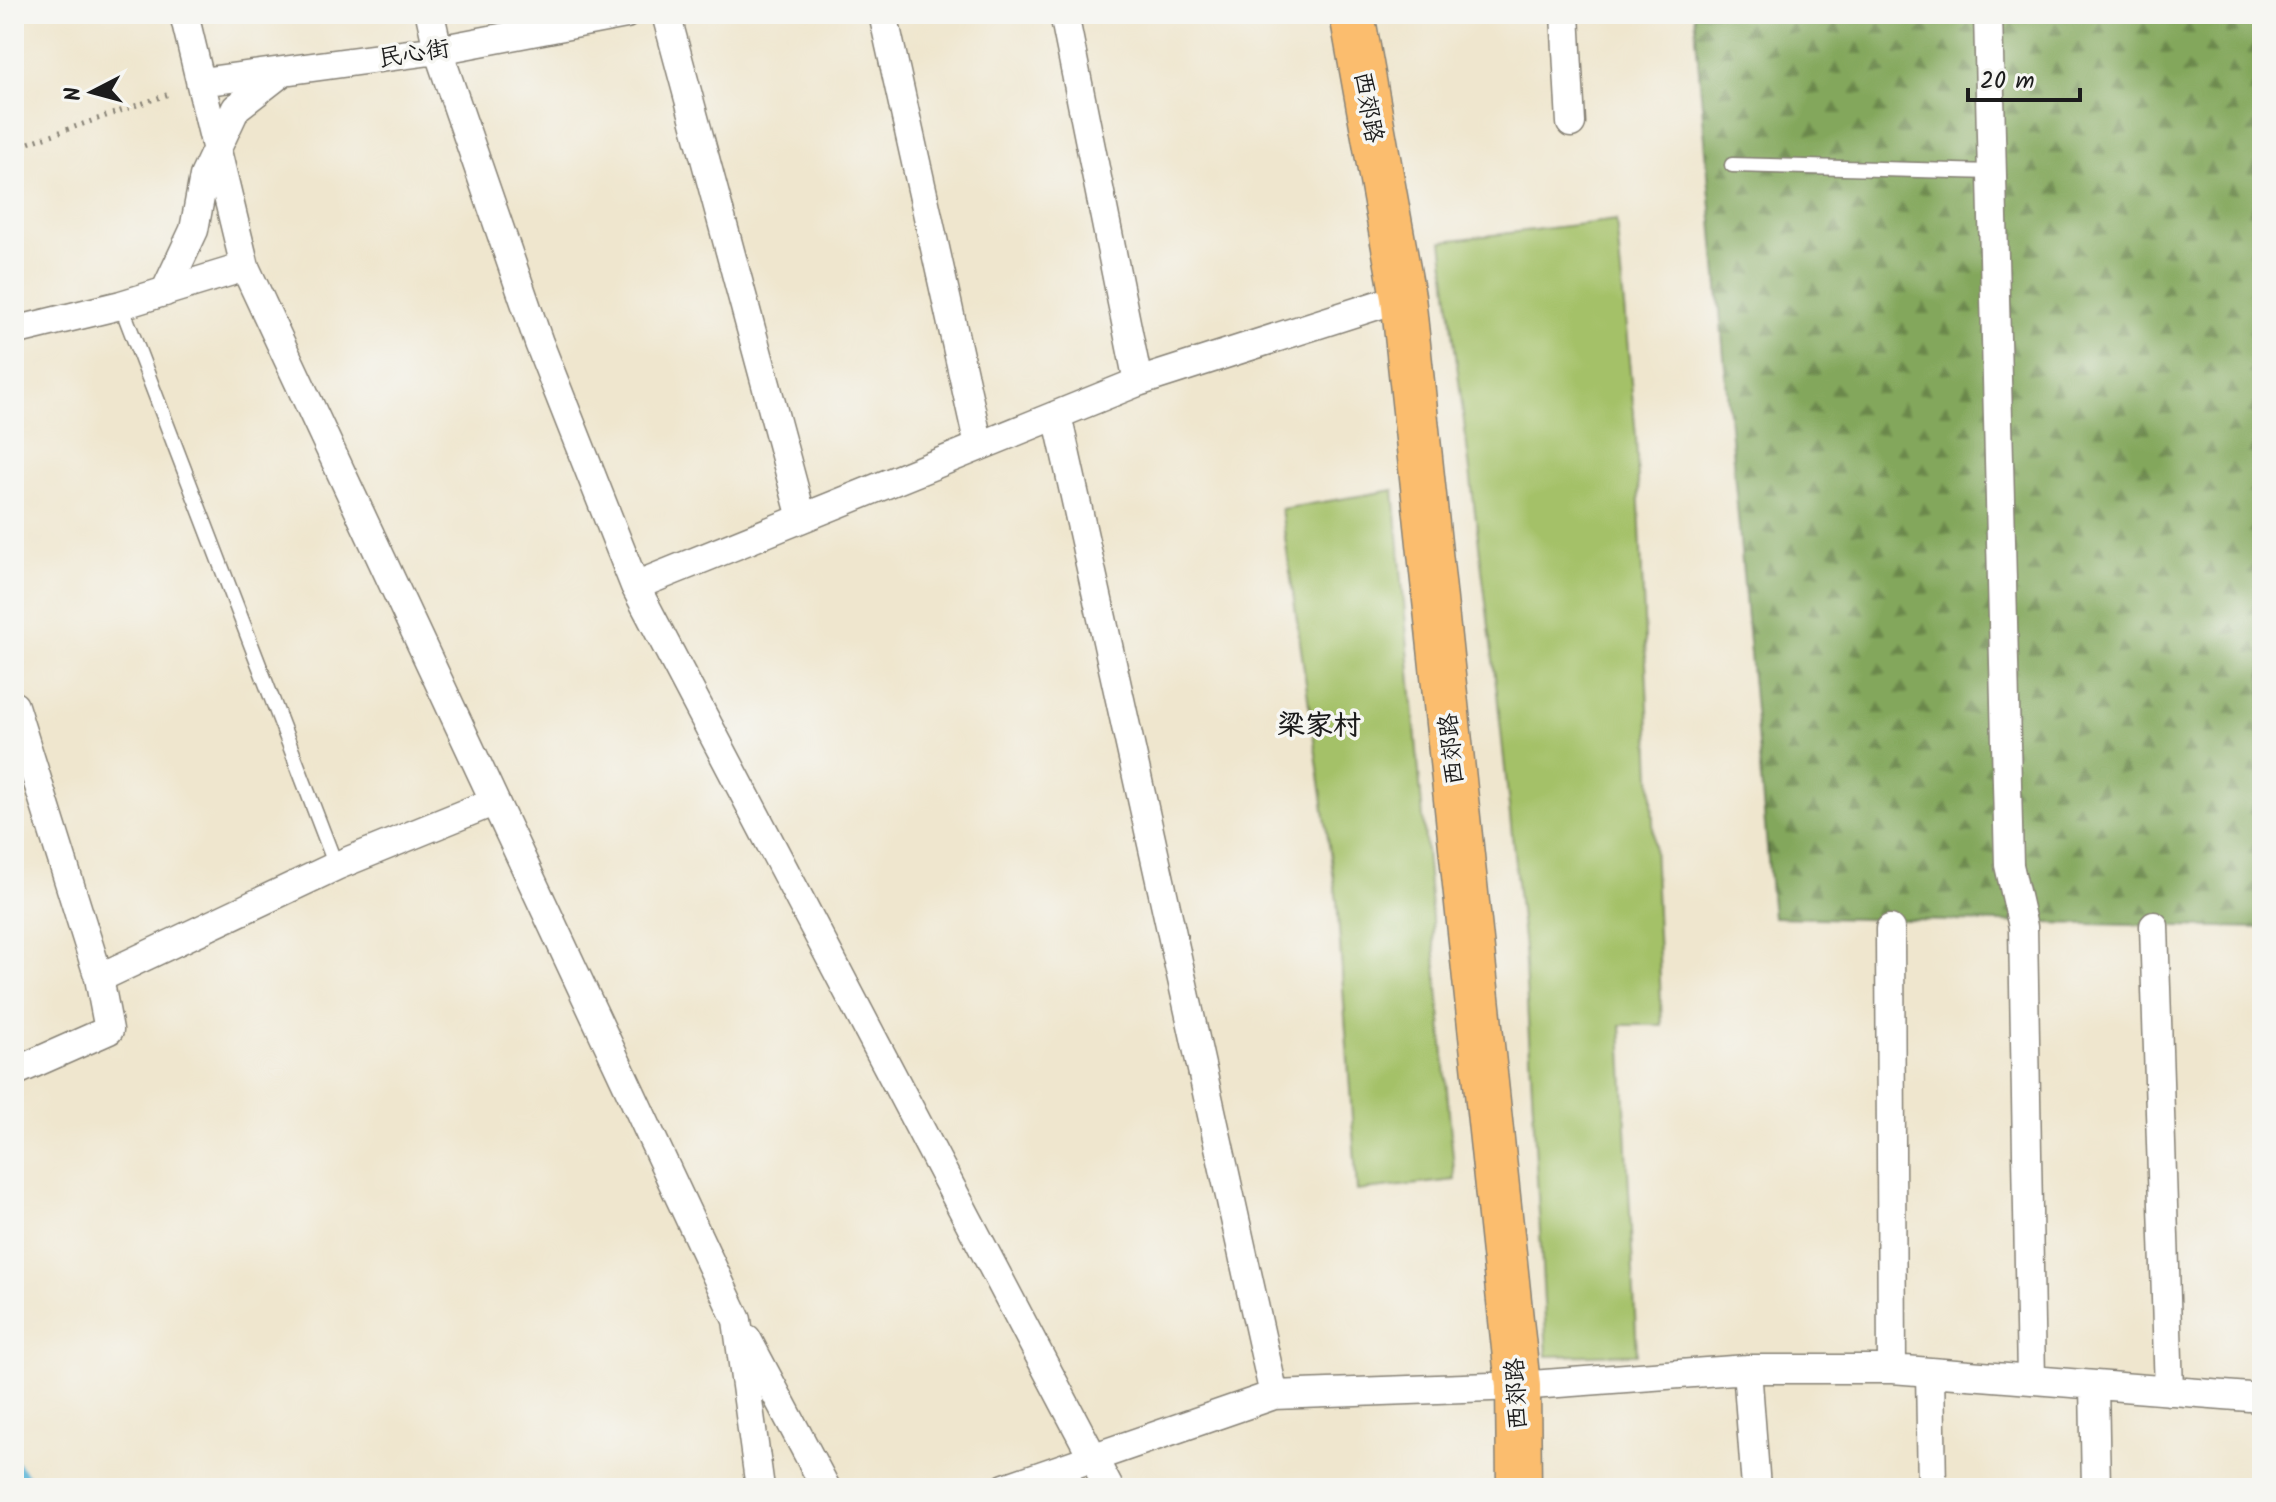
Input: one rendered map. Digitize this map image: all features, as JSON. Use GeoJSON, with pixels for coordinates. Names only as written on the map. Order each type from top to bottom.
{"type":"FeatureCollection","features":[{"type":"Feature","properties":{"kind":"main road","name":"西郊路"},"geometry":{"type":"LineString","coordinates":[[1352,14],[1403,297],[1518,1386],[1519,1488]]}},
{"type":"Feature","properties":{"kind":"street"},"geometry":{"type":"LineString","coordinates":[[184,14],[245,267],[737,1320],[826,1488]]}},
{"type":"Feature","properties":{"kind":"street"},"geometry":{"type":"LineString","coordinates":[[430,14],[438,50],[539,343],[635,586],[1109,1488]]}},
{"type":"Feature","properties":{"kind":"street","name":"民心街"},"geometry":{"type":"LineString","coordinates":[[201,82],[438,50],[626,14]]}},
{"type":"Feature","properties":{"kind":"street"},"geometry":{"type":"LineString","coordinates":[[666,14],[802,518]]}},
{"type":"Feature","properties":{"kind":"street"},"geometry":{"type":"LineString","coordinates":[[883,14],[979,446]]}},
{"type":"Feature","properties":{"kind":"street"},"geometry":{"type":"LineString","coordinates":[[1064,14],[1138,382]]}},
{"type":"Feature","properties":{"kind":"street"},"geometry":{"type":"LineString","coordinates":[[1565,14],[1571,123]]}},
{"type":"Feature","properties":{"kind":"street"},"geometry":{"type":"LineString","coordinates":[[1988,14],[2009,865],[2023,927],[2031,1380]]}},
{"type":"Feature","properties":{"kind":"street"},"geometry":{"type":"LineString","coordinates":[[165,292],[194,230],[204,176],[236,108],[283,71]]}},
{"type":"Feature","properties":{"kind":"street"},"geometry":{"type":"LineString","coordinates":[[14,331],[121,305],[245,267]]}},
{"type":"Feature","properties":{"kind":"street"},"geometry":{"type":"LineString","coordinates":[[635,586],[1138,382],[1403,297]]}},
{"type":"Feature","properties":{"kind":"street"},"geometry":{"type":"LineString","coordinates":[[1057,415],[1274,1395]]}},
{"type":"Feature","properties":{"kind":"street"},"geometry":{"type":"LineString","coordinates":[[14,706],[99,978],[109,1030],[14,1072]]}},
{"type":"Feature","properties":{"kind":"street"},"geometry":{"type":"LineString","coordinates":[[99,978],[336,866],[493,802]]}},
{"type":"Feature","properties":{"kind":"street"},"geometry":{"type":"LineString","coordinates":[[2154,926],[2169,1391]]}},
{"type":"Feature","properties":{"kind":"street"},"geometry":{"type":"LineString","coordinates":[[1890,929],[1892,1369]]}},
{"type":"Feature","properties":{"kind":"street"},"geometry":{"type":"LineString","coordinates":[[737,1320],[760,1488]]}},
{"type":"Feature","properties":{"kind":"street"},"geometry":{"type":"LineString","coordinates":[[1747,1369],[1756,1488]]}},
{"type":"Feature","properties":{"kind":"street"},"geometry":{"type":"LineString","coordinates":[[1005,1488],[1274,1395],[1518,1386],[1747,1369],[1892,1369],[2262,1398]]}},
{"type":"Feature","properties":{"kind":"street"},"geometry":{"type":"LineString","coordinates":[[1930,1372],[1932,1488]]}},
{"type":"Feature","properties":{"kind":"street"},"geometry":{"type":"LineString","coordinates":[[2094,1385],[2096,1488]]}},
{"type":"Feature","properties":{"kind":"lane"},"geometry":{"type":"LineString","coordinates":[[1732,165],[1992,172]]}},
{"type":"Feature","properties":{"kind":"lane"},"geometry":{"type":"LineString","coordinates":[[121,305],[336,866]]}},
{"type":"Feature","properties":{"kind":"path"},"geometry":{"type":"LineString","coordinates":[[14,148],[201,82]]}},
{"type":"Feature","properties":{"kind":"green space"},"geometry":{"type":"Polygon","coordinates":[[[1694,14],[2262,14],[2262,928],[1773,917],[1694,14]]]}},
{"type":"Feature","properties":{"kind":"green space"},"geometry":{"type":"Polygon","coordinates":[[[1616,220],[1636,436],[1662,1025],[1621,1025],[1637,1354],[1547,1356],[1524,949],[1497,693],[1442,241],[1616,220]]]}},
{"type":"Feature","properties":{"kind":"green space"},"geometry":{"type":"Polygon","coordinates":[[[1394,490],[1455,1180],[1357,1191],[1337,901],[1281,509],[1394,490]]]}},
{"type":"Feature","properties":{"kind":"waterway"},"geometry":{"type":"LineString","coordinates":[[14,1466],[32,1488]]}},
{"type":"Feature","properties":{"kind":"district","name":"梁家村"},"geometry":{"type":"Point","coordinates":[1319,724]}}]}
